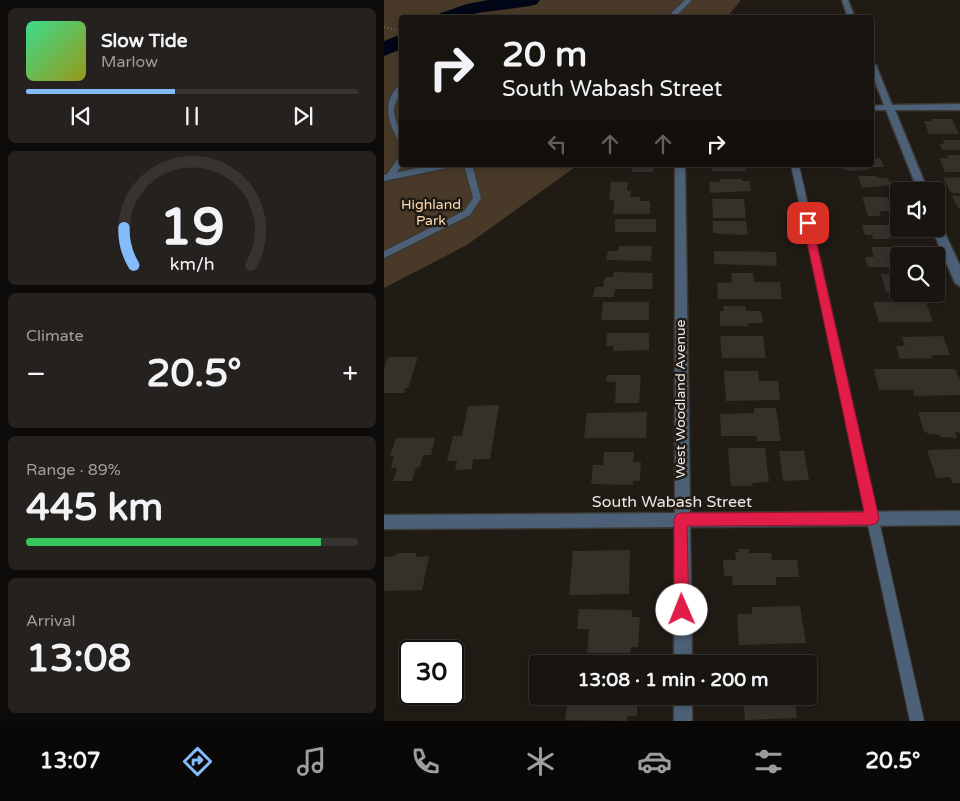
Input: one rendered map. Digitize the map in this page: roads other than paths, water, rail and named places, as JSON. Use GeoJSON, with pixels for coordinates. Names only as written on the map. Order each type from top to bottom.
{"type":"FeatureCollection","features":[{"type":"Feature","properties":{"kind":"street"},"geometry":{"type":"LineString","coordinates":[[672,15],[689,0]]}},
{"type":"Feature","properties":{"kind":"street"},"geometry":{"type":"LineString","coordinates":[[845,0],[851,15]]}},
{"type":"Feature","properties":{"kind":"street"},"geometry":{"type":"LineString","coordinates":[[874,70],[919,182]]}},
{"type":"Feature","properties":{"kind":"street"},"geometry":{"type":"LineString","coordinates":[[874,108],[960,107]]}},
{"type":"Feature","properties":{"kind":"street"},"geometry":{"type":"LineString","coordinates":[[387,177],[436,167]]}},
{"type":"Feature","properties":{"kind":"street","name":"West Woodland Avenue"},"geometry":{"type":"LineString","coordinates":[[680,167],[680,520],[683,655]]}},
{"type":"Feature","properties":{"kind":"street"},"geometry":{"type":"LineString","coordinates":[[941,237],[960,283]]}},
{"type":"Feature","properties":{"kind":"street","name":"South Wabash Street"},"geometry":{"type":"LineString","coordinates":[[384,522],[960,518]]}},
{"type":"Feature","properties":{"kind":"street"},"geometry":{"type":"LineString","coordinates":[[683,705],[684,721]]}},
{"type":"Feature","properties":{"kind":"lane"},"geometry":{"type":"LineString","coordinates":[[399,88],[388,100],[388,112],[399,135]]}},
{"type":"Feature","properties":{"kind":"lane"},"geometry":{"type":"LineString","coordinates":[[387,177],[399,163]]}},
{"type":"Feature","properties":{"kind":"lane"},"geometry":{"type":"LineString","coordinates":[[384,255],[468,213],[478,198],[469,167]]}},
{"type":"Feature","properties":{"kind":"lane"},"geometry":{"type":"LineString","coordinates":[[795,167],[917,721]]}},
{"type":"Feature","properties":{"kind":"waterway"},"geometry":{"type":"LineString","coordinates":[[454,15],[474,8],[530,0]]}},
{"type":"Feature","properties":{"kind":"waterway"},"geometry":{"type":"LineString","coordinates":[[384,49],[399,42]]}},
{"type":"Feature","properties":{"kind":"park label","name":"Highland Park"},"geometry":{"type":"Point","coordinates":[431,212]}}]}
